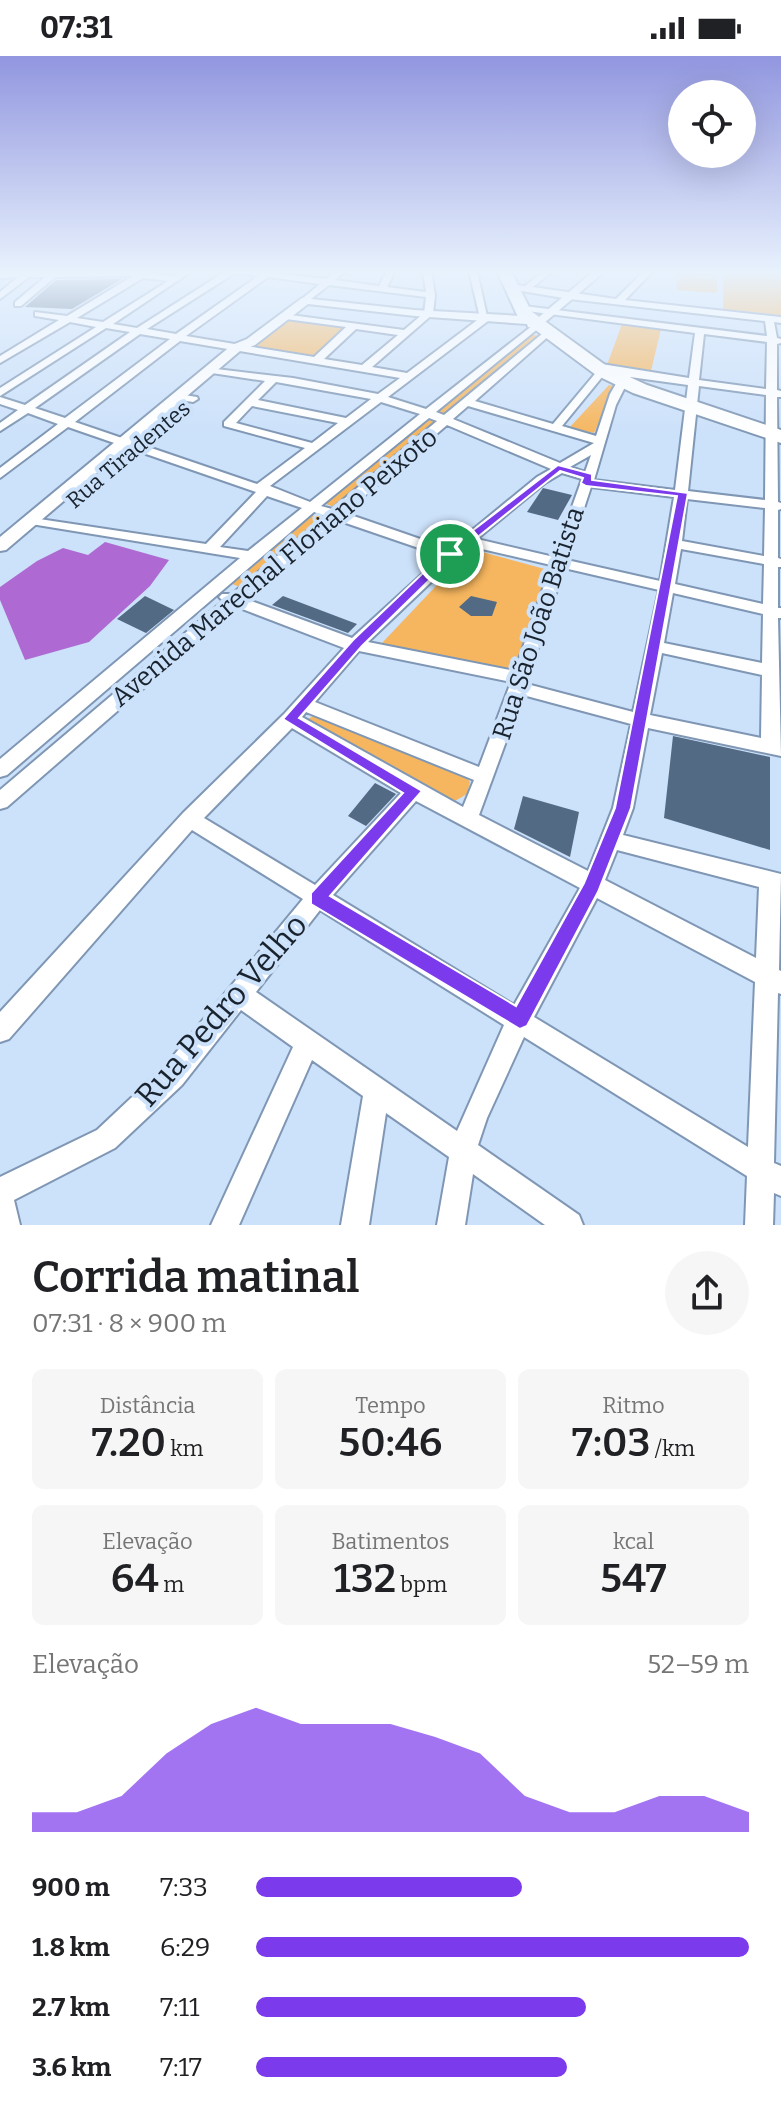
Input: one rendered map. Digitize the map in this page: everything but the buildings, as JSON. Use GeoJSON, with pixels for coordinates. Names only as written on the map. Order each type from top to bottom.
{"type":"FeatureCollection","features":[{"type":"Feature","properties":{"kind":"highway"},"geometry":{"type":"LineString","coordinates":[[545,326],[597,367],[693,408],[776,427]]}},
{"type":"Feature","properties":{"kind":"street"},"geometry":{"type":"LineString","coordinates":[[0,360],[57,326]]}},
{"type":"Feature","properties":{"kind":"street"},"geometry":{"type":"LineString","coordinates":[[0,393],[99,326]]}},
{"type":"Feature","properties":{"kind":"street"},"geometry":{"type":"LineString","coordinates":[[104,326],[407,376]]}},
{"type":"Feature","properties":{"kind":"street"},"geometry":{"type":"LineString","coordinates":[[0,428],[147,326]]}},
{"type":"Feature","properties":{"kind":"street"},"geometry":{"type":"LineString","coordinates":[[0,474],[195,326]]}},
{"type":"Feature","properties":{"kind":"street","name":"Rua Tiradentes"},"geometry":{"type":"LineString","coordinates":[[4,549],[274,326]]}},
{"type":"Feature","properties":{"kind":"street"},"geometry":{"type":"LineString","coordinates":[[350,326],[406,333]]}},
{"type":"Feature","properties":{"kind":"street"},"geometry":{"type":"LineString","coordinates":[[316,361],[353,326]]}},
{"type":"Feature","properties":{"kind":"street"},"geometry":{"type":"LineString","coordinates":[[364,369],[415,326]]}},
{"type":"Feature","properties":{"kind":"street"},"geometry":{"type":"LineString","coordinates":[[210,549],[263,488],[470,326]]}},
{"type":"Feature","properties":{"kind":"street","name":"Avenida Marechal Floriano Peixoto"},"geometry":{"type":"LineString","coordinates":[[0,770],[251,556],[531,326]]}},
{"type":"Feature","properties":{"kind":"street","name":"Avenida Marechal Floriano Peixoto"},"geometry":{"type":"LineString","coordinates":[[0,801],[467,402],[533,326]]}},
{"type":"Feature","properties":{"kind":"street"},"geometry":{"type":"LineString","coordinates":[[212,591],[330,638],[520,683],[640,720],[775,748],[777,340],[700,330],[628,326]]}},
{"type":"Feature","properties":{"kind":"street"},"geometry":{"type":"LineString","coordinates":[[451,1225],[463,1150],[491,1076],[592,887],[613,841],[632,770],[675,544],[700,330]]}},
{"type":"Feature","properties":{"kind":"street"},"geometry":{"type":"LineString","coordinates":[[555,428],[597,367]]}},
{"type":"Feature","properties":{"kind":"street"},"geometry":{"type":"LineString","coordinates":[[219,371],[376,399],[427,413],[587,480],[776,506]]}},
{"type":"Feature","properties":{"kind":"street"},"geometry":{"type":"LineString","coordinates":[[624,377],[776,393]]}},
{"type":"Feature","properties":{"kind":"street","name":"Rua São João Batista"},"geometry":{"type":"LineString","coordinates":[[468,818],[520,683],[556,564],[624,377]]}},
{"type":"Feature","properties":{"kind":"street"},"geometry":{"type":"LineString","coordinates":[[271,381],[228,423],[315,447]]}},
{"type":"Feature","properties":{"kind":"street"},"geometry":{"type":"LineString","coordinates":[[0,400],[450,554]]}},
{"type":"Feature","properties":{"kind":"street"},"geometry":{"type":"LineString","coordinates":[[249,402],[348,422]]}},
{"type":"Feature","properties":{"kind":"street"},"geometry":{"type":"LineString","coordinates":[[467,402],[598,444]]}},
{"type":"Feature","properties":{"kind":"street"},"geometry":{"type":"LineString","coordinates":[[0,1030],[190,819],[296,712],[357,643],[450,554],[558,468],[598,444]]}},
{"type":"Feature","properties":{"kind":"street"},"geometry":{"type":"LineString","coordinates":[[38,521],[251,556]]}},
{"type":"Feature","properties":{"kind":"street"},"geometry":{"type":"LineString","coordinates":[[466,541],[776,613]]}},
{"type":"Feature","properties":{"kind":"street"},"geometry":{"type":"LineString","coordinates":[[675,544],[776,562]]}},
{"type":"Feature","properties":{"kind":"street"},"geometry":{"type":"LineString","coordinates":[[654,646],[775,671]]}},
{"type":"Feature","properties":{"kind":"street"},"geometry":{"type":"LineString","coordinates":[[296,712],[485,777]]}},
{"type":"Feature","properties":{"kind":"street"},"geometry":{"type":"LineString","coordinates":[[296,712],[414,791],[592,887],[774,979]]}},
{"type":"Feature","properties":{"kind":"street","name":"Rua Pedro Velho"},"geometry":{"type":"LineString","coordinates":[[0,1192],[106,1139],[173,1076],[317,898],[414,791]]}},
{"type":"Feature","properties":{"kind":"street"},"geometry":{"type":"LineString","coordinates":[[190,819],[781,1182]]}},
{"type":"Feature","properties":{"kind":"street"},"geometry":{"type":"LineString","coordinates":[[613,841],[775,882],[774,979],[759,1168],[759,1225]]}},
{"type":"Feature","properties":{"kind":"street"},"geometry":{"type":"LineString","coordinates":[[240,995],[569,1225]]}},
{"type":"Feature","properties":{"kind":"street"},"geometry":{"type":"LineString","coordinates":[[225,1225],[307,1044]]}},
{"type":"Feature","properties":{"kind":"street"},"geometry":{"type":"LineString","coordinates":[[355,1225],[377,1090]]}},
{"type":"Feature","properties":{"kind":"street"},"geometry":{"type":"LineString","coordinates":[[0,1199],[6,1225]]}},
{"type":"Feature","properties":{"kind":"shaded area"},"geometry":{"type":"Polygon","coordinates":[[[280,326],[350,327],[318,358],[251,348],[280,326]]]}},
{"type":"Feature","properties":{"kind":"shaded area"},"geometry":{"type":"Polygon","coordinates":[[[621,326],[661,329],[651,371],[607,365],[621,326]]]}},
{"type":"Feature","properties":{"kind":"shaded area"},"geometry":{"type":"Polygon","coordinates":[[[528,334],[539,336],[448,415],[434,410],[528,334]]]}},
{"type":"Feature","properties":{"kind":"shaded area"},"geometry":{"type":"Polygon","coordinates":[[[609,385],[615,386],[594,433],[569,428],[609,385]]]}},
{"type":"Feature","properties":{"kind":"shaded area"},"geometry":{"type":"Polygon","coordinates":[[[428,416],[439,420],[336,508],[324,503],[428,416]]]}},
{"type":"Feature","properties":{"kind":"shaded area"},"geometry":{"type":"Polygon","coordinates":[[[310,512],[324,517],[244,589],[228,582],[310,512]]]}},
{"type":"Feature","properties":{"kind":"shaded area"},"geometry":{"type":"Polygon","coordinates":[[[105,542],[169,560],[150,586],[89,642],[25,660],[0,600],[0,587],[37,561],[63,548],[88,555],[105,542]]]}},
{"type":"Feature","properties":{"kind":"shaded area"},"geometry":{"type":"Polygon","coordinates":[[[471,549],[552,571],[516,674],[382,643],[471,549]]]}},
{"type":"Feature","properties":{"kind":"shaded area"},"geometry":{"type":"Polygon","coordinates":[[[315,715],[463,773],[470,782],[467,794],[455,801],[436,795],[307,725],[308,719],[315,715]]]}},
{"type":"Feature","properties":{"kind":"route"},"geometry":{"type":"LineString","coordinates":[[558,468],[588,477],[586,483],[683,493],[632,770],[613,841],[592,887],[520,1019],[317,898],[414,791],[290,719],[357,643],[450,554],[558,468]]}}]}
